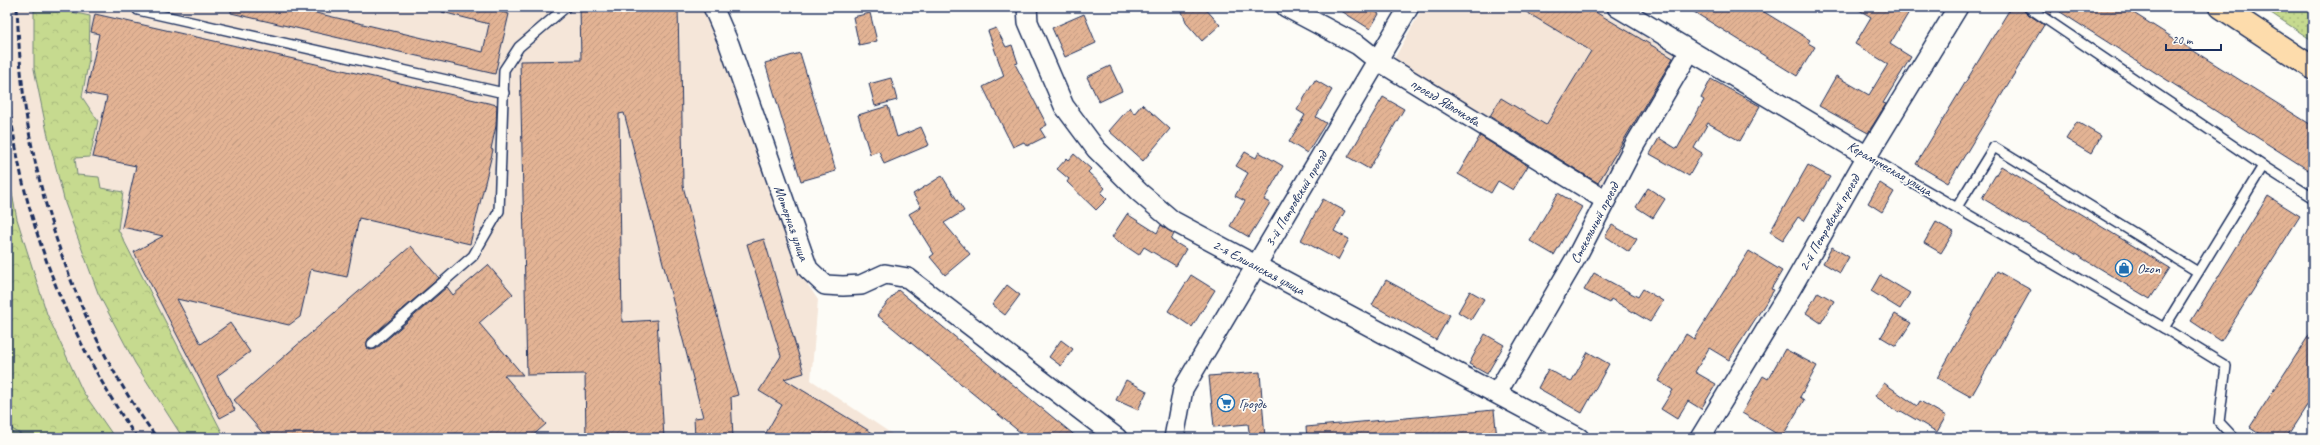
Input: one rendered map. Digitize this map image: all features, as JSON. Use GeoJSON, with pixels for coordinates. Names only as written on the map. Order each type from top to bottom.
{"type":"FeatureCollection","features":[{"type":"Feature","properties":{"kind":"main road"},"geometry":{"type":"LineString","coordinates":[[2221,7],[2313,68]]}},
{"type":"Feature","properties":{"kind":"street","name":"Моторная улица"},"geometry":{"type":"LineString","coordinates":[[714,7],[729,44],[808,269],[825,285],[862,285],[885,274],[908,278],[1117,438]]}},
{"type":"Feature","properties":{"kind":"street","name":"2-я Елшанская улица"},"geometry":{"type":"LineString","coordinates":[[1027,7],[1028,22],[1064,106],[1096,149],[1139,192],[1173,221],[1256,264],[1579,438]]}},
{"type":"Feature","properties":{"kind":"street","name":"проезд Яблочкова"},"geometry":{"type":"LineString","coordinates":[[1286,7],[1358,45],[1377,60],[1605,200]]}},
{"type":"Feature","properties":{"kind":"street","name":"3-й Петровский проезд"},"geometry":{"type":"LineString","coordinates":[[1174,438],[1183,389],[1409,7]]}},
{"type":"Feature","properties":{"kind":"street","name":"Керамическая улица"},"geometry":{"type":"LineString","coordinates":[[1617,7],[1867,156]]}},
{"type":"Feature","properties":{"kind":"street","name":"2-й Петровский проезд"},"geometry":{"type":"LineString","coordinates":[[1700,438],[1792,287],[1867,156],[1958,7]]}},
{"type":"Feature","properties":{"kind":"street","name":"Стекольный проезд"},"geometry":{"type":"LineString","coordinates":[[1496,393],[1577,256],[1634,146],[1690,51]]}},
{"type":"Feature","properties":{"kind":"lane"},"geometry":{"type":"LineString","coordinates":[[372,344],[473,256],[499,211],[504,70],[519,47],[566,7]]}},
{"type":"Feature","properties":{"kind":"lane"},"geometry":{"type":"LineString","coordinates":[[2028,7],[2263,166],[2313,198]]}},
{"type":"Feature","properties":{"kind":"lane"},"geometry":{"type":"LineString","coordinates":[[138,10],[504,93]]}},
{"type":"Feature","properties":{"kind":"lane"},"geometry":{"type":"LineString","coordinates":[[1957,207],[1994,148],[2198,272]]}},
{"type":"Feature","properties":{"kind":"lane","name":"Керамическая улица"},"geometry":{"type":"LineString","coordinates":[[1867,156],[2164,328],[2226,366],[2218,422],[2234,438]]}},
{"type":"Feature","properties":{"kind":"lane"},"geometry":{"type":"LineString","coordinates":[[2164,328],[2263,166]]}},
{"type":"Feature","properties":{"kind":"shaded area"},"geometry":{"type":"Polygon","coordinates":[[[7,7],[34,7],[34,69],[47,132],[65,203],[98,293],[135,363],[183,438],[115,438],[83,392],[47,314],[17,219],[7,168],[7,7]]]}},
{"type":"Feature","properties":{"kind":"shaded area"},"geometry":{"type":"Polygon","coordinates":[[[62,7],[702,7],[735,83],[799,271],[818,300],[811,380],[898,438],[225,438],[118,229],[123,192],[101,188],[99,177],[77,176],[75,158],[98,121],[82,97],[89,59],[90,16],[62,10],[62,7]]]}},
{"type":"Feature","properties":{"kind":"shaded area"},"geometry":{"type":"Polygon","coordinates":[[[1423,7],[1593,7],[1678,56],[1604,190],[1393,61],[1423,7]]]}},
{"type":"Feature","properties":{"kind":"green space"},"geometry":{"type":"Polygon","coordinates":[[[34,7],[62,7],[62,10],[90,16],[89,59],[82,97],[98,121],[90,157],[75,158],[77,175],[99,177],[101,188],[123,192],[118,229],[225,438],[183,438],[135,363],[98,293],[65,203],[47,132],[34,69],[34,7]]]}},
{"type":"Feature","properties":{"kind":"green space"},"geometry":{"type":"Polygon","coordinates":[[[2262,7],[2313,7],[2313,41],[2262,7]]]}},
{"type":"Feature","properties":{"kind":"green space"},"geometry":{"type":"Polygon","coordinates":[[[7,168],[17,219],[47,314],[83,392],[115,438],[27,438],[7,426],[7,168]]]}},
{"type":"Feature","properties":{"kind":"green space"},"geometry":{"type":"Polygon","coordinates":[[[7,426],[27,438],[7,438],[7,426]]]}},
{"type":"Feature","properties":{"kind":"building"},"geometry":{"type":"Polygon","coordinates":[[[231,7],[290,7],[483,52],[489,24],[442,12],[442,7],[482,7],[509,14],[495,74],[231,13],[231,7]]]}},
{"type":"Feature","properties":{"kind":"building"},"geometry":{"type":"Polygon","coordinates":[[[580,7],[678,7],[679,60],[681,60],[683,186],[738,395],[731,397],[733,438],[695,438],[694,418],[703,417],[624,113],[619,114],[622,322],[657,320],[664,438],[586,438],[585,374],[527,375],[520,61],[581,60],[580,7]]]}},
{"type":"Feature","properties":{"kind":"building"},"geometry":{"type":"Polygon","coordinates":[[[1180,7],[1204,7],[1220,25],[1202,41],[1187,24],[1180,7]]]}},
{"type":"Feature","properties":{"kind":"building"},"geometry":{"type":"Polygon","coordinates":[[[1335,7],[1368,7],[1379,14],[1370,29],[1335,7]]]}},
{"type":"Feature","properties":{"kind":"building"},"geometry":{"type":"Polygon","coordinates":[[[1518,7],[1587,7],[1673,58],[1598,183],[1490,116],[1501,98],[1546,125],[1591,51],[1518,7]]]}},
{"type":"Feature","properties":{"kind":"building"},"geometry":{"type":"Polygon","coordinates":[[[1686,7],[1756,7],[1810,40],[1808,43],[1815,47],[1797,76],[1686,7]]]}},
{"type":"Feature","properties":{"kind":"building"},"geometry":{"type":"Polygon","coordinates":[[[1854,7],[1912,7],[1890,44],[1911,57],[1883,103],[1886,104],[1868,133],[1819,106],[1836,76],[1869,95],[1888,64],[1855,44],[1871,17],[1854,7]]]}},
{"type":"Feature","properties":{"kind":"building"},"geometry":{"type":"Polygon","coordinates":[[[2011,7],[2022,7],[2025,12],[2044,25],[1948,183],[1916,164],[2011,7]]]}},
{"type":"Feature","properties":{"kind":"building"},"geometry":{"type":"Polygon","coordinates":[[[2039,7],[2124,7],[2313,126],[2313,173],[2054,8],[2050,15],[2039,7]]]}},
{"type":"Feature","properties":{"kind":"building"},"geometry":{"type":"Polygon","coordinates":[[[870,13],[877,41],[859,45],[853,17],[870,13]]]}},
{"type":"Feature","properties":{"kind":"building"},"geometry":{"type":"Polygon","coordinates":[[[95,14],[497,105],[496,126],[491,149],[493,150],[470,244],[359,218],[347,277],[311,269],[300,317],[289,325],[177,299],[201,344],[230,323],[250,352],[217,376],[235,410],[220,418],[134,252],[163,236],[122,227],[136,166],[93,157],[107,97],[86,93],[99,34],[91,32],[95,14]]]}},
{"type":"Feature","properties":{"kind":"building"},"geometry":{"type":"Polygon","coordinates":[[[1084,14],[1096,43],[1065,57],[1052,28],[1084,14]]]}},
{"type":"Feature","properties":{"kind":"building"},"geometry":{"type":"Polygon","coordinates":[[[996,28],[1006,47],[1012,45],[1018,63],[1015,64],[1047,125],[1040,129],[1045,137],[1027,146],[1024,142],[1013,147],[983,87],[1004,76],[988,31],[996,28]]]}},
{"type":"Feature","properties":{"kind":"building"},"geometry":{"type":"Polygon","coordinates":[[[800,53],[836,171],[801,181],[765,63],[800,53]]]}},
{"type":"Feature","properties":{"kind":"building"},"geometry":{"type":"Polygon","coordinates":[[[1110,66],[1122,91],[1099,102],[1087,77],[1110,66]]]}},
{"type":"Feature","properties":{"kind":"building"},"geometry":{"type":"Polygon","coordinates":[[[891,78],[897,100],[875,106],[869,84],[891,78]]]}},
{"type":"Feature","properties":{"kind":"building"},"geometry":{"type":"Polygon","coordinates":[[[1711,79],[1760,106],[1740,141],[1708,123],[1694,148],[1702,153],[1689,176],[1650,154],[1659,138],[1677,149],[1704,100],[1701,98],[1711,79]]]}},
{"type":"Feature","properties":{"kind":"building"},"geometry":{"type":"Polygon","coordinates":[[[1315,80],[1332,90],[1316,117],[1326,123],[1307,153],[1289,142],[1305,115],[1297,110],[1315,80]]]}},
{"type":"Feature","properties":{"kind":"building"},"geometry":{"type":"Polygon","coordinates":[[[1383,97],[1404,109],[1369,169],[1348,157],[1383,97]]]}},
{"type":"Feature","properties":{"kind":"building"},"geometry":{"type":"Polygon","coordinates":[[[1142,104],[1170,129],[1143,161],[1109,131],[1130,107],[1134,114],[1142,104]]]}},
{"type":"Feature","properties":{"kind":"building"},"geometry":{"type":"Polygon","coordinates":[[[888,106],[897,137],[921,127],[929,145],[884,164],[879,151],[870,154],[858,115],[888,106]]]}},
{"type":"Feature","properties":{"kind":"building"},"geometry":{"type":"Polygon","coordinates":[[[2077,122],[2101,136],[2091,154],[2066,139],[2077,122]]]}},
{"type":"Feature","properties":{"kind":"building"},"geometry":{"type":"Polygon","coordinates":[[[1480,136],[1528,166],[1513,190],[1498,181],[1491,193],[1458,174],[1480,136]]]}},
{"type":"Feature","properties":{"kind":"building"},"geometry":{"type":"Polygon","coordinates":[[[1245,152],[1256,158],[1259,152],[1283,166],[1264,200],[1270,203],[1249,237],[1230,226],[1245,201],[1235,196],[1248,173],[1236,166],[1245,152]]]}},
{"type":"Feature","properties":{"kind":"building"},"geometry":{"type":"Polygon","coordinates":[[[1074,154],[1091,169],[1088,172],[1105,188],[1101,193],[1107,199],[1096,210],[1067,182],[1069,179],[1057,169],[1067,158],[1069,160],[1074,154]]]}},
{"type":"Feature","properties":{"kind":"building"},"geometry":{"type":"Polygon","coordinates":[[[1808,165],[1830,177],[1804,221],[1798,217],[1783,240],[1770,232],[1808,165]]]}},
{"type":"Feature","properties":{"kind":"building"},"geometry":{"type":"Polygon","coordinates":[[[2001,166],[2170,268],[2150,299],[1982,198],[2001,166]]]}},
{"type":"Feature","properties":{"kind":"building"},"geometry":{"type":"Polygon","coordinates":[[[942,176],[964,211],[944,223],[970,254],[945,275],[930,257],[934,254],[909,214],[921,207],[913,194],[942,176]]]}},
{"type":"Feature","properties":{"kind":"building"},"geometry":{"type":"Polygon","coordinates":[[[1880,183],[1894,192],[1882,212],[1868,203],[1880,183]]]}},
{"type":"Feature","properties":{"kind":"building"},"geometry":{"type":"Polygon","coordinates":[[[1648,188],[1665,199],[1653,218],[1636,207],[1648,188]]]}},
{"type":"Feature","properties":{"kind":"building"},"geometry":{"type":"Polygon","coordinates":[[[1558,193],[1582,207],[1554,255],[1530,241],[1558,193]]]}},
{"type":"Feature","properties":{"kind":"building"},"geometry":{"type":"Polygon","coordinates":[[[2268,196],[2300,216],[2221,341],[2191,321],[2268,196]]]}},
{"type":"Feature","properties":{"kind":"building"},"geometry":{"type":"Polygon","coordinates":[[[1323,199],[1345,211],[1334,231],[1349,239],[1338,260],[1301,240],[1323,199]]]}},
{"type":"Feature","properties":{"kind":"building"},"geometry":{"type":"Polygon","coordinates":[[[1127,214],[1157,233],[1161,225],[1174,234],[1171,240],[1186,249],[1176,266],[1144,247],[1139,255],[1112,237],[1127,214]]]}},
{"type":"Feature","properties":{"kind":"building"},"geometry":{"type":"Polygon","coordinates":[[[1936,222],[1954,232],[1941,253],[1924,243],[1936,222]]]}},
{"type":"Feature","properties":{"kind":"building"},"geometry":{"type":"Polygon","coordinates":[[[1612,225],[1637,239],[1629,252],[1605,236],[1612,225]]]}},
{"type":"Feature","properties":{"kind":"building"},"geometry":{"type":"Polygon","coordinates":[[[764,239],[804,373],[784,379],[881,438],[763,438],[782,405],[759,391],[781,356],[747,244],[764,239]]]}},
{"type":"Feature","properties":{"kind":"building"},"geometry":{"type":"Polygon","coordinates":[[[411,246],[439,278],[368,339],[367,348],[370,350],[376,349],[447,287],[453,295],[488,265],[513,294],[479,323],[523,375],[504,375],[546,424],[530,438],[267,438],[234,400],[411,246]]]}},
{"type":"Feature","properties":{"kind":"building"},"geometry":{"type":"Polygon","coordinates":[[[1832,247],[1849,257],[1840,273],[1823,263],[1832,247]]]}},
{"type":"Feature","properties":{"kind":"building"},"geometry":{"type":"Polygon","coordinates":[[[1749,251],[1782,271],[1771,289],[1774,290],[1729,360],[1709,348],[1695,372],[1716,384],[1701,409],[1688,401],[1677,419],[1661,409],[1673,390],[1658,381],[1686,334],[1694,339],[1749,251]]]}},
{"type":"Feature","properties":{"kind":"building"},"geometry":{"type":"Polygon","coordinates":[[[1997,271],[2031,290],[1971,397],[1937,378],[1997,271]]]}},
{"type":"Feature","properties":{"kind":"building"},"geometry":{"type":"Polygon","coordinates":[[[1594,273],[1638,297],[1643,289],[1663,301],[1650,322],[1611,299],[1609,303],[1584,290],[1594,273]]]}},
{"type":"Feature","properties":{"kind":"building"},"geometry":{"type":"Polygon","coordinates":[[[1191,275],[1215,290],[1192,327],[1168,311],[1191,275]]]}},
{"type":"Feature","properties":{"kind":"building"},"geometry":{"type":"Polygon","coordinates":[[[1880,275],[1910,293],[1900,309],[1871,291],[1880,275]]]}},
{"type":"Feature","properties":{"kind":"building"},"geometry":{"type":"Polygon","coordinates":[[[1386,280],[1450,315],[1436,340],[1372,305],[1386,280]]]}},
{"type":"Feature","properties":{"kind":"building"},"geometry":{"type":"Polygon","coordinates":[[[1007,285],[1020,295],[1005,315],[992,305],[1007,285]]]}},
{"type":"Feature","properties":{"kind":"building"},"geometry":{"type":"Polygon","coordinates":[[[898,290],[1078,438],[1027,438],[877,315],[898,290]]]}},
{"type":"Feature","properties":{"kind":"building"},"geometry":{"type":"Polygon","coordinates":[[[1470,291],[1484,299],[1471,320],[1458,312],[1470,291]]]}},
{"type":"Feature","properties":{"kind":"building"},"geometry":{"type":"Polygon","coordinates":[[[1818,292],[1834,301],[1821,323],[1806,313],[1818,292]]]}},
{"type":"Feature","properties":{"kind":"building"},"geometry":{"type":"Polygon","coordinates":[[[1895,314],[1911,323],[1896,346],[1881,337],[1895,314]]]}},
{"type":"Feature","properties":{"kind":"building"},"geometry":{"type":"Polygon","coordinates":[[[2313,329],[2313,396],[2286,438],[2267,438],[2250,427],[2313,329]]]}},
{"type":"Feature","properties":{"kind":"building"},"geometry":{"type":"Polygon","coordinates":[[[1485,334],[1504,345],[1487,374],[1469,364],[1485,334]]]}},
{"type":"Feature","properties":{"kind":"building"},"geometry":{"type":"Polygon","coordinates":[[[1061,340],[1073,349],[1061,366],[1049,357],[1061,340]]]}},
{"type":"Feature","properties":{"kind":"building"},"geometry":{"type":"Polygon","coordinates":[[[1785,349],[1817,366],[1800,397],[1804,400],[1782,437],[1742,413],[1763,376],[1768,379],[1785,349]]]}},
{"type":"Feature","properties":{"kind":"building"},"geometry":{"type":"Polygon","coordinates":[[[1588,352],[1609,364],[1582,413],[1538,388],[1548,369],[1571,382],[1588,352]]]}},
{"type":"Feature","properties":{"kind":"building"},"geometry":{"type":"Polygon","coordinates":[[[1260,372],[1265,438],[1250,438],[1248,424],[1214,427],[1209,376],[1260,372]]]}},
{"type":"Feature","properties":{"kind":"building"},"geometry":{"type":"Polygon","coordinates":[[[1126,380],[1147,391],[1138,410],[1116,400],[1126,380]]]}},
{"type":"Feature","properties":{"kind":"building"},"geometry":{"type":"Polygon","coordinates":[[[1884,383],[1917,406],[1920,401],[1946,416],[1937,432],[1901,411],[1899,413],[1875,396],[1884,383]]]}},
{"type":"Feature","properties":{"kind":"building"},"geometry":{"type":"Polygon","coordinates":[[[1494,410],[1497,438],[1307,438],[1306,427],[1494,410]]]}},
{"type":"Feature","properties":{"kind":"railway"},"geometry":{"type":"LineString","coordinates":[[17,7],[21,75],[31,142],[40,181],[63,259],[78,297],[113,370],[134,405],[157,438]]}},
{"type":"Feature","properties":{"kind":"railway"},"geometry":{"type":"LineString","coordinates":[[7,91],[23,183],[40,243],[62,301],[75,330],[104,385],[137,438]]}},
{"type":"Feature","properties":{"kind":"place","name":"Ozon"},"geometry":{"type":"Point","coordinates":[2124,268]}},
{"type":"Feature","properties":{"kind":"place","name":"Гроздь"},"geometry":{"type":"Point","coordinates":[1226,403]}}]}
